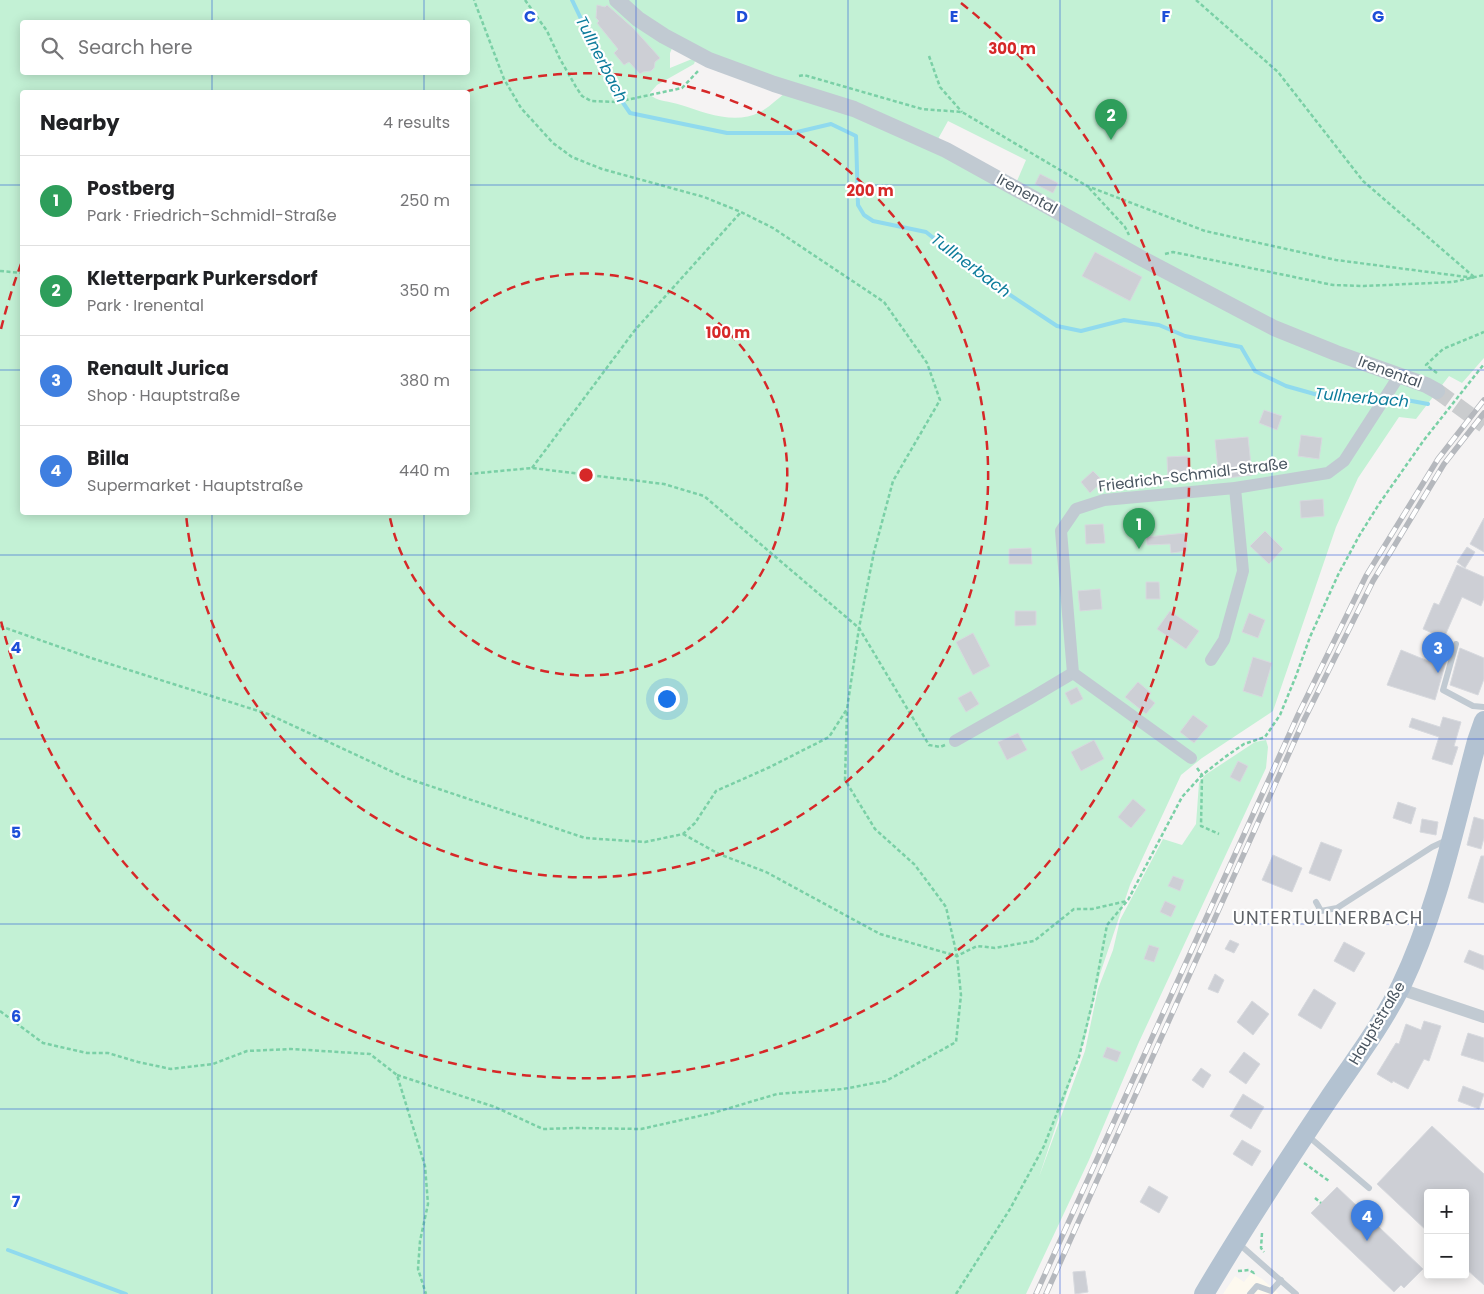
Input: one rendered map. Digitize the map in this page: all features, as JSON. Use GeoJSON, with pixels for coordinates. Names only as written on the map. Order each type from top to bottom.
{"type":"FeatureCollection","features":[{"type":"Feature","properties":{"kind":"main road","name":"Hauptstraße"},"geometry":{"type":"LineString","coordinates":[[1204,1294],[1236,1240],[1366,1044],[1400,987],[1436,895],[1480,742],[1484,721]]}},
{"type":"Feature","properties":{"kind":"street","name":"Irenental"},"geometry":{"type":"LineString","coordinates":[[617,0],[638,19],[664,36],[709,60],[774,84],[854,109],[946,150],[1142,259],[1274,328],[1396,380],[1426,385],[1437,391]]}},
{"type":"Feature","properties":{"kind":"street","name":"Friedrich-Schmidl-Straße"},"geometry":{"type":"LineString","coordinates":[[1073,672],[1061,531],[1076,509],[1104,500],[1235,488],[1328,473],[1344,461],[1396,380]]}},
{"type":"Feature","properties":{"kind":"street"},"geometry":{"type":"LineString","coordinates":[[1211,660],[1224,640],[1243,571],[1235,488]]}},
{"type":"Feature","properties":{"kind":"street"},"geometry":{"type":"LineString","coordinates":[[955,740],[1032,698],[1073,672],[1191,758]]}},
{"type":"Feature","properties":{"kind":"street"},"geometry":{"type":"LineString","coordinates":[[1400,987],[1409,992],[1484,1016]]}},
{"type":"Feature","properties":{"kind":"lane"},"geometry":{"type":"LineString","coordinates":[[1456,644],[1444,690],[1472,706],[1484,707]]}},
{"type":"Feature","properties":{"kind":"lane"},"geometry":{"type":"LineString","coordinates":[[1316,902],[1321,911],[1337,908],[1432,847],[1451,838]]}},
{"type":"Feature","properties":{"kind":"lane"},"geometry":{"type":"LineString","coordinates":[[1306,1134],[1369,1188]]}},
{"type":"Feature","properties":{"kind":"lane"},"geometry":{"type":"LineString","coordinates":[[1236,1240],[1296,1294]]}},
{"type":"Feature","properties":{"kind":"lane"},"geometry":{"type":"LineString","coordinates":[[1250,1294],[1257,1286],[1271,1291],[1281,1280]]}},
{"type":"Feature","properties":{"kind":"path"},"geometry":{"type":"LineString","coordinates":[[0,1010],[43,1042],[87,1053],[108,1053],[171,1069],[213,1064],[248,1051],[291,1049],[370,1054],[397,1075],[495,1107],[543,1130],[641,1129],[713,1113],[777,1094],[843,1089],[886,1081],[956,1042],[961,995],[957,956],[946,908],[916,866],[875,829],[845,780],[847,709],[859,628],[874,552],[893,481],[940,400],[927,363],[884,302],[773,228],[742,212],[704,197],[602,169],[572,157],[554,143],[521,108],[504,79],[474,0]]}},
{"type":"Feature","properties":{"kind":"path"},"geometry":{"type":"LineString","coordinates":[[525,0],[547,31],[560,59],[582,96],[591,101],[617,102],[682,88],[709,60]]}},
{"type":"Feature","properties":{"kind":"path"},"geometry":{"type":"LineString","coordinates":[[1196,0],[1278,72],[1363,181],[1475,278]]}},
{"type":"Feature","properties":{"kind":"path"},"geometry":{"type":"LineString","coordinates":[[929,56],[940,87],[962,112],[1087,186],[1205,231],[1336,260],[1475,278]]}},
{"type":"Feature","properties":{"kind":"path"},"geometry":{"type":"LineString","coordinates":[[774,84],[804,75],[922,109],[962,112]]}},
{"type":"Feature","properties":{"kind":"path"},"geometry":{"type":"LineString","coordinates":[[1087,186],[1125,227],[1129,235]]}},
{"type":"Feature","properties":{"kind":"path"},"geometry":{"type":"LineString","coordinates":[[532,468],[635,330],[742,212]]}},
{"type":"Feature","properties":{"kind":"path"},"geometry":{"type":"LineString","coordinates":[[1142,259],[1172,252],[1341,285],[1364,286],[1443,282],[1484,275]]}},
{"type":"Feature","properties":{"kind":"path"},"geometry":{"type":"LineString","coordinates":[[0,271],[20,273]]}},
{"type":"Feature","properties":{"kind":"path"},"geometry":{"type":"LineString","coordinates":[[1437,373],[1426,365],[1443,349],[1484,332]]}},
{"type":"Feature","properties":{"kind":"path"},"geometry":{"type":"LineString","coordinates":[[956,1294],[1010,1209],[1044,1146],[1079,1057],[1093,1000],[1107,925],[1128,900],[1182,797],[1202,775],[1244,744],[1265,737],[1280,715],[1310,637],[1338,575],[1359,536],[1424,440],[1484,364]]}},
{"type":"Feature","properties":{"kind":"path"},"geometry":{"type":"LineString","coordinates":[[470,474],[532,468],[664,484],[704,496],[859,628],[929,745],[940,747],[955,740]]}},
{"type":"Feature","properties":{"kind":"path"},"geometry":{"type":"LineString","coordinates":[[0,626],[91,658],[268,714],[406,778],[585,838],[645,842],[683,834],[695,823],[716,792],[829,737],[847,709]]}},
{"type":"Feature","properties":{"kind":"path"},"geometry":{"type":"LineString","coordinates":[[1191,758],[1202,775],[1201,826],[1219,834]]}},
{"type":"Feature","properties":{"kind":"path"},"geometry":{"type":"LineString","coordinates":[[683,834],[719,854],[766,872],[880,934],[957,956],[977,946],[995,948],[1034,941],[1074,909],[1092,908],[1128,900]]}},
{"type":"Feature","properties":{"kind":"path"},"geometry":{"type":"LineString","coordinates":[[397,1075],[426,1166],[428,1204],[420,1242],[418,1269],[426,1294]]}},
{"type":"Feature","properties":{"kind":"path"},"geometry":{"type":"LineString","coordinates":[[1301,1161],[1329,1180]]}},
{"type":"Feature","properties":{"kind":"path"},"geometry":{"type":"LineString","coordinates":[[1315,1198],[1321,1203]]}},
{"type":"Feature","properties":{"kind":"shaded area"},"geometry":{"type":"Polygon","coordinates":[[[1251,1273],[1262,1279],[1279,1294],[1223,1294],[1235,1276],[1244,1282],[1251,1273]]]}},
{"type":"Feature","properties":{"kind":"green space"},"geometry":{"type":"Polygon","coordinates":[[[0,0],[1484,0],[1484,358],[1462,383],[1449,376],[1416,419],[1399,417],[1358,478],[1336,527],[1273,711],[1202,758],[1181,775],[1130,885],[1100,974],[1085,1038],[1039,1177],[1085,1051],[1098,989],[1113,950],[1120,920],[1163,839],[1182,845],[1196,824],[1199,783],[1205,775],[1255,742],[1266,740],[1268,747],[1266,768],[1139,1042],[1089,1160],[1026,1294],[0,1294],[0,0]],[[673,46],[670,53],[670,68],[692,59],[695,61],[694,64],[657,85],[649,94],[652,97],[720,116],[741,118],[760,112],[788,91],[673,46]],[[948,121],[938,139],[1017,181],[1026,160],[948,121]]]}},
{"type":"Feature","properties":{"kind":"building"},"geometry":{"type":"Polygon","coordinates":[[[597,5],[605,7],[607,5],[633,28],[660,58],[655,62],[654,68],[651,71],[640,74],[629,62],[624,65],[614,53],[618,49],[597,23],[599,21],[596,18],[597,5]]]}},
{"type":"Feature","properties":{"kind":"building"},"geometry":{"type":"Polygon","coordinates":[[[1040,174],[1058,183],[1053,193],[1035,184],[1040,174]]]}},
{"type":"Feature","properties":{"kind":"building"},"geometry":{"type":"Polygon","coordinates":[[[1095,252],[1142,277],[1130,301],[1082,276],[1095,252]]]}},
{"type":"Feature","properties":{"kind":"building"},"geometry":{"type":"Polygon","coordinates":[[[1264,410],[1282,416],[1277,430],[1259,423],[1264,410]]]}},
{"type":"Feature","properties":{"kind":"building"},"geometry":{"type":"Polygon","coordinates":[[[1301,435],[1322,438],[1319,459],[1298,456],[1301,435]]]}},
{"type":"Feature","properties":{"kind":"building"},"geometry":{"type":"Polygon","coordinates":[[[1248,437],[1252,475],[1219,479],[1215,440],[1248,437]]]}},
{"type":"Feature","properties":{"kind":"building"},"geometry":{"type":"Polygon","coordinates":[[[1188,456],[1189,480],[1168,481],[1167,457],[1188,456]]]}},
{"type":"Feature","properties":{"kind":"building"},"geometry":{"type":"Polygon","coordinates":[[[1093,471],[1103,481],[1090,493],[1081,482],[1093,471]]]}},
{"type":"Feature","properties":{"kind":"building"},"geometry":{"type":"Polygon","coordinates":[[[1323,499],[1324,516],[1301,518],[1300,501],[1323,499]]]}},
{"type":"Feature","properties":{"kind":"building"},"geometry":{"type":"Polygon","coordinates":[[[1484,518],[1484,552],[1470,544],[1484,518]]]}},
{"type":"Feature","properties":{"kind":"building"},"geometry":{"type":"Polygon","coordinates":[[[1103,524],[1105,543],[1086,544],[1085,525],[1103,524]]]}},
{"type":"Feature","properties":{"kind":"building"},"geometry":{"type":"Polygon","coordinates":[[[1265,531],[1283,549],[1269,564],[1250,546],[1265,531]]]}},
{"type":"Feature","properties":{"kind":"building"},"geometry":{"type":"Polygon","coordinates":[[[1186,533],[1187,551],[1171,553],[1170,544],[1147,545],[1146,537],[1186,533]]]}},
{"type":"Feature","properties":{"kind":"building"},"geometry":{"type":"Polygon","coordinates":[[[1467,547],[1475,552],[1465,568],[1457,562],[1467,547]]]}},
{"type":"Feature","properties":{"kind":"building"},"geometry":{"type":"Polygon","coordinates":[[[1031,548],[1032,564],[1009,564],[1009,549],[1031,548]]]}},
{"type":"Feature","properties":{"kind":"building"},"geometry":{"type":"Polygon","coordinates":[[[1457,565],[1484,577],[1484,598],[1481,606],[1462,597],[1444,638],[1423,629],[1434,603],[1439,605],[1457,565]]]}},
{"type":"Feature","properties":{"kind":"building"},"geometry":{"type":"Polygon","coordinates":[[[1146,582],[1159,582],[1160,599],[1146,599],[1146,582]]]}},
{"type":"Feature","properties":{"kind":"building"},"geometry":{"type":"Polygon","coordinates":[[[1100,589],[1102,609],[1080,611],[1078,591],[1100,589]]]}},
{"type":"Feature","properties":{"kind":"building"},"geometry":{"type":"Polygon","coordinates":[[[1015,611],[1036,611],[1036,625],[1015,626],[1015,611]]]}},
{"type":"Feature","properties":{"kind":"building"},"geometry":{"type":"Polygon","coordinates":[[[1170,611],[1199,631],[1186,649],[1157,629],[1170,611]]]}},
{"type":"Feature","properties":{"kind":"building"},"geometry":{"type":"Polygon","coordinates":[[[1249,613],[1265,620],[1258,638],[1242,632],[1249,613]]]}},
{"type":"Feature","properties":{"kind":"building"},"geometry":{"type":"Polygon","coordinates":[[[973,633],[990,666],[973,675],[956,642],[973,633]]]}},
{"type":"Feature","properties":{"kind":"building"},"geometry":{"type":"Polygon","coordinates":[[[1435,638],[1451,644],[1435,700],[1387,685],[1401,650],[1428,661],[1435,638]]]}},
{"type":"Feature","properties":{"kind":"building"},"geometry":{"type":"Polygon","coordinates":[[[1460,648],[1484,658],[1484,679],[1478,695],[1450,685],[1460,648]]]}},
{"type":"Feature","properties":{"kind":"building"},"geometry":{"type":"Polygon","coordinates":[[[1253,657],[1272,663],[1262,697],[1243,691],[1253,657]]]}},
{"type":"Feature","properties":{"kind":"building"},"geometry":{"type":"Polygon","coordinates":[[[1138,682],[1151,693],[1148,697],[1155,703],[1146,714],[1125,697],[1138,682]]]}},
{"type":"Feature","properties":{"kind":"building"},"geometry":{"type":"Polygon","coordinates":[[[1077,687],[1083,699],[1071,705],[1065,693],[1077,687]]]}},
{"type":"Feature","properties":{"kind":"building"},"geometry":{"type":"Polygon","coordinates":[[[971,691],[979,704],[966,712],[958,698],[971,691]]]}},
{"type":"Feature","properties":{"kind":"building"},"geometry":{"type":"Polygon","coordinates":[[[1193,715],[1208,726],[1194,743],[1180,732],[1193,715]]]}},
{"type":"Feature","properties":{"kind":"building"},"geometry":{"type":"Polygon","coordinates":[[[1443,717],[1461,722],[1454,746],[1458,747],[1452,765],[1432,759],[1439,737],[1409,727],[1412,718],[1440,727],[1443,717]]]}},
{"type":"Feature","properties":{"kind":"building"},"geometry":{"type":"Polygon","coordinates":[[[1018,733],[1027,750],[1007,760],[998,742],[1018,733]]]}},
{"type":"Feature","properties":{"kind":"building"},"geometry":{"type":"Polygon","coordinates":[[[1094,740],[1104,759],[1081,771],[1071,752],[1094,740]]]}},
{"type":"Feature","properties":{"kind":"building"},"geometry":{"type":"Polygon","coordinates":[[[1238,761],[1248,766],[1240,782],[1230,777],[1238,761]]]}},
{"type":"Feature","properties":{"kind":"building"},"geometry":{"type":"Polygon","coordinates":[[[1133,799],[1146,810],[1131,828],[1118,817],[1133,799]]]}},
{"type":"Feature","properties":{"kind":"building"},"geometry":{"type":"Polygon","coordinates":[[[1398,802],[1416,808],[1411,824],[1393,818],[1398,802]]]}},
{"type":"Feature","properties":{"kind":"building"},"geometry":{"type":"Polygon","coordinates":[[[1474,817],[1484,820],[1484,838],[1481,849],[1467,845],[1474,817]]]}},
{"type":"Feature","properties":{"kind":"building"},"geometry":{"type":"Polygon","coordinates":[[[1422,819],[1438,822],[1436,835],[1420,832],[1422,819]]]}},
{"type":"Feature","properties":{"kind":"building"},"geometry":{"type":"Polygon","coordinates":[[[1321,842],[1342,850],[1330,881],[1309,873],[1321,842]]]}},
{"type":"Feature","properties":{"kind":"building"},"geometry":{"type":"Polygon","coordinates":[[[1273,855],[1302,868],[1292,892],[1262,880],[1273,855]]]}},
{"type":"Feature","properties":{"kind":"building"},"geometry":{"type":"Polygon","coordinates":[[[1481,856],[1484,856],[1484,903],[1468,898],[1481,856]]]}},
{"type":"Feature","properties":{"kind":"building"},"geometry":{"type":"Polygon","coordinates":[[[1173,876],[1184,880],[1180,891],[1168,886],[1173,876]]]}},
{"type":"Feature","properties":{"kind":"building"},"geometry":{"type":"Polygon","coordinates":[[[1165,901],[1176,906],[1171,917],[1160,912],[1165,901]]]}},
{"type":"Feature","properties":{"kind":"building"},"geometry":{"type":"Polygon","coordinates":[[[1230,940],[1239,944],[1234,953],[1225,949],[1230,940]]]}},
{"type":"Feature","properties":{"kind":"building"},"geometry":{"type":"Polygon","coordinates":[[[1344,942],[1365,953],[1354,972],[1334,961],[1344,942]]]}},
{"type":"Feature","properties":{"kind":"building"},"geometry":{"type":"Polygon","coordinates":[[[1149,945],[1159,948],[1154,962],[1144,959],[1149,945]]]}},
{"type":"Feature","properties":{"kind":"building"},"geometry":{"type":"Polygon","coordinates":[[[1469,950],[1484,956],[1484,970],[1464,962],[1469,950]]]}},
{"type":"Feature","properties":{"kind":"building"},"geometry":{"type":"Polygon","coordinates":[[[1215,974],[1224,980],[1218,993],[1208,989],[1215,974]]]}},
{"type":"Feature","properties":{"kind":"building"},"geometry":{"type":"Polygon","coordinates":[[[1314,989],[1336,1003],[1321,1029],[1298,1015],[1314,989]]]}},
{"type":"Feature","properties":{"kind":"building"},"geometry":{"type":"Polygon","coordinates":[[[1252,1001],[1269,1014],[1253,1035],[1237,1022],[1252,1001]]]}},
{"type":"Feature","properties":{"kind":"building"},"geometry":{"type":"Polygon","coordinates":[[[1424,1021],[1441,1026],[1429,1061],[1424,1059],[1408,1089],[1393,1081],[1392,1083],[1377,1074],[1396,1043],[1399,1044],[1406,1024],[1421,1030],[1424,1021]]]}},
{"type":"Feature","properties":{"kind":"building"},"geometry":{"type":"Polygon","coordinates":[[[1468,1033],[1484,1038],[1484,1062],[1461,1055],[1468,1033]]]}},
{"type":"Feature","properties":{"kind":"building"},"geometry":{"type":"Polygon","coordinates":[[[1107,1047],[1121,1052],[1117,1062],[1103,1057],[1107,1047]]]}},
{"type":"Feature","properties":{"kind":"building"},"geometry":{"type":"Polygon","coordinates":[[[1244,1052],[1260,1064],[1246,1084],[1229,1072],[1244,1052]]]}},
{"type":"Feature","properties":{"kind":"building"},"geometry":{"type":"Polygon","coordinates":[[[1201,1068],[1211,1075],[1203,1088],[1192,1080],[1201,1068]]]}},
{"type":"Feature","properties":{"kind":"building"},"geometry":{"type":"Polygon","coordinates":[[[1463,1086],[1484,1094],[1479,1109],[1458,1101],[1463,1086]]]}},
{"type":"Feature","properties":{"kind":"building"},"geometry":{"type":"Polygon","coordinates":[[[1243,1094],[1264,1107],[1251,1129],[1230,1116],[1243,1094]]]}},
{"type":"Feature","properties":{"kind":"building"},"geometry":{"type":"Polygon","coordinates":[[[1432,1126],[1484,1174],[1484,1285],[1469,1272],[1469,1189],[1424,1189],[1424,1228],[1377,1184],[1432,1126]]]}},
{"type":"Feature","properties":{"kind":"building"},"geometry":{"type":"Polygon","coordinates":[[[1242,1140],[1261,1151],[1252,1166],[1233,1154],[1242,1140]]]}},
{"type":"Feature","properties":{"kind":"building"},"geometry":{"type":"Polygon","coordinates":[[[1149,1186],[1168,1197],[1159,1213],[1140,1202],[1149,1186]]]}},
{"type":"Feature","properties":{"kind":"building"},"geometry":{"type":"Polygon","coordinates":[[[1337,1187],[1423,1269],[1404,1288],[1401,1285],[1394,1292],[1311,1213],[1337,1187]]]}},
{"type":"Feature","properties":{"kind":"building"},"geometry":{"type":"Polygon","coordinates":[[[1085,1271],[1088,1292],[1075,1294],[1073,1272],[1085,1271]]]}},
{"type":"Feature","properties":{"kind":"waterway","name":"Tullnerbach"},"geometry":{"type":"LineString","coordinates":[[572,0],[617,94],[630,113],[727,133],[793,133],[831,124],[856,136],[858,205],[864,215],[873,221],[926,232],[980,275],[1057,326],[1081,331],[1124,320],[1159,325],[1185,336],[1241,347],[1255,371],[1286,386],[1318,395],[1401,399],[1428,404]]}},
{"type":"Feature","properties":{"kind":"waterway"},"geometry":{"type":"LineString","coordinates":[[8,1250],[126,1294]]}},
{"type":"Feature","properties":{"kind":"tunnel"},"geometry":{"type":"LineString","coordinates":[[1437,391],[1484,425]]}},
{"type":"Feature","properties":{"kind":"railway"},"geometry":{"type":"LineString","coordinates":[[1036,1294],[1298,715],[1366,576],[1438,459],[1484,400]]}},
{"type":"Feature","properties":{"kind":"railway"},"geometry":{"type":"LineString","coordinates":[[1046,1294],[1304,720],[1373,581],[1444,464],[1484,413]]}},
{"type":"Feature","properties":{"kind":"place","name":"Kletterpark Purkersdorf"},"geometry":{"type":"Point","coordinates":[1111,140]}},
{"type":"Feature","properties":{"kind":"place","name":"Postberg"},"geometry":{"type":"Point","coordinates":[1139,549]}},
{"type":"Feature","properties":{"kind":"place","name":"Renault Jurica"},"geometry":{"type":"Point","coordinates":[1438,673]}},
{"type":"Feature","properties":{"kind":"place","name":"Billa"},"geometry":{"type":"Point","coordinates":[1367,1241]}},
{"type":"Feature","properties":{"kind":"district","name":"UNTERTULLNERBACH"},"geometry":{"type":"Point","coordinates":[1328,918]}}]}
